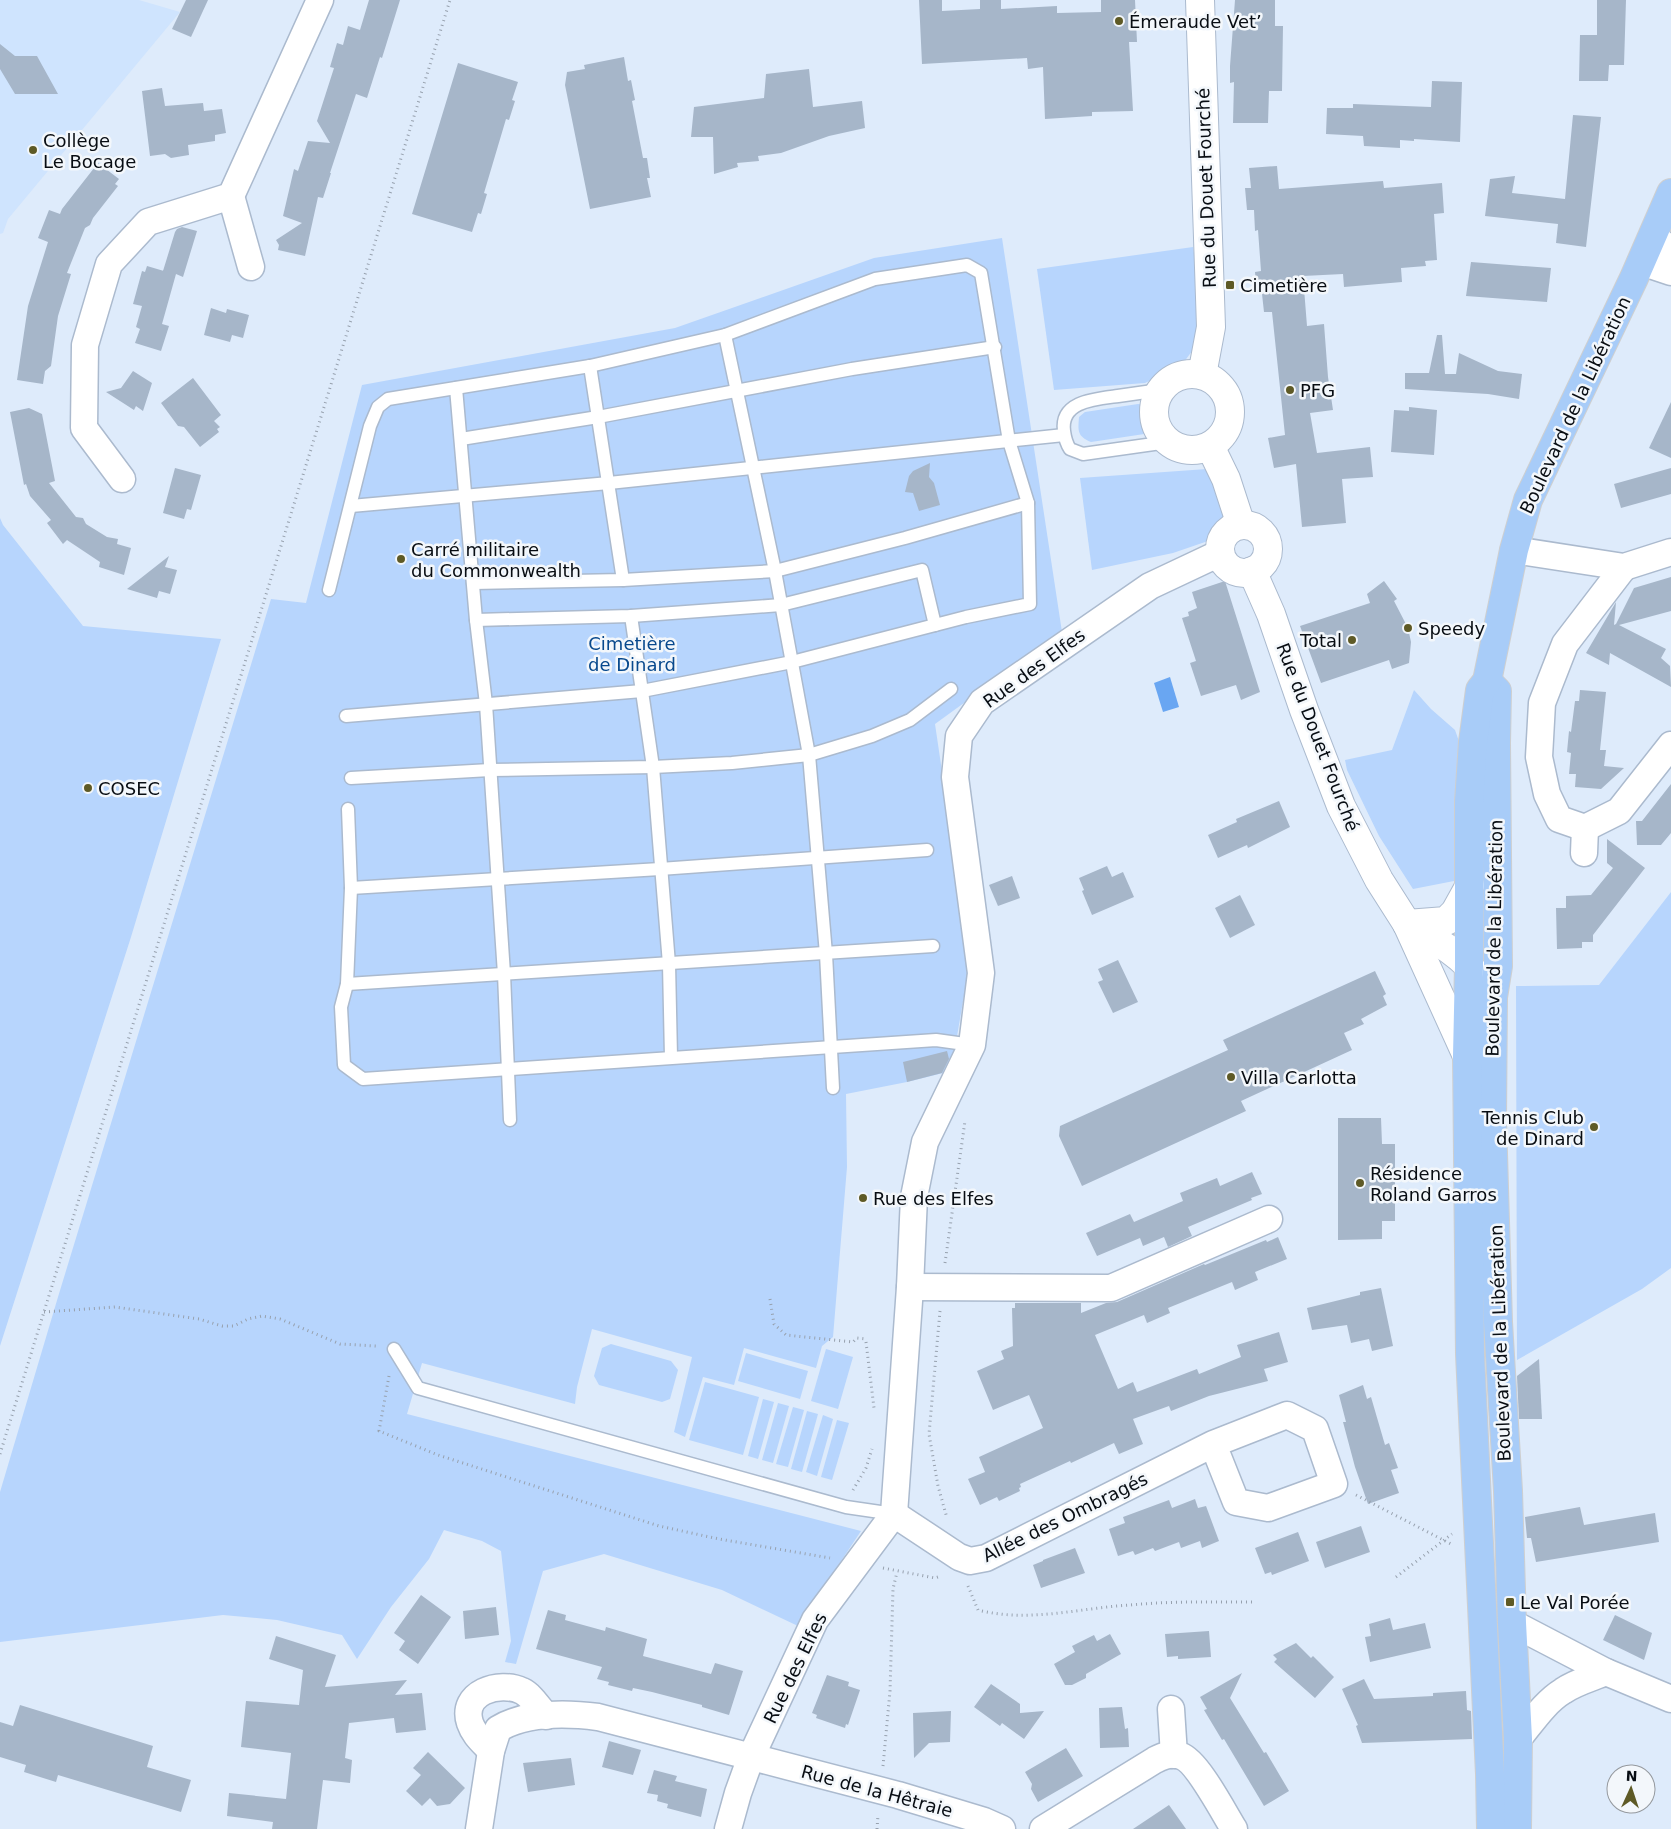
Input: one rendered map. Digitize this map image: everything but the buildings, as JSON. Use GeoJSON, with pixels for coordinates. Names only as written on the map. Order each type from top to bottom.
{"type":"FeatureCollection","features":[{"type":"Feature","properties":{"kind":"main road","name":"Rue du Douet Fourché"},"geometry":{"type":"LineString","coordinates":[[1200,0],[1211,327],[1202,375]]}},
{"type":"Feature","properties":{"kind":"main road","name":"Boulevard de la Libération"},"geometry":{"type":"LineString","coordinates":[[1491,1829],[1470,1354],[1466,1056],[1470,885],[1469,802],[1473,742],[1480,690],[1487,681],[1514,550],[1528,500],[1641,262],[1662,243],[1671,193]]}},
{"type":"Feature","properties":{"kind":"main road"},"geometry":{"type":"LineString","coordinates":[[1188,374],[1202,375],[1219,385],[1227,396],[1230,408],[1228,427],[1220,438],[1210,446],[1193,450],[1180,448],[1168,442],[1159,432],[1154,420],[1154,406],[1160,390],[1175,377],[1188,374]]}},
{"type":"Feature","properties":{"kind":"main road"},"geometry":{"type":"LineString","coordinates":[[1210,446],[1226,479],[1241,525]]}},
{"type":"Feature","properties":{"kind":"main road"},"geometry":{"type":"LineString","coordinates":[[1241,525],[1250,526],[1259,531],[1267,545],[1264,561],[1259,567],[1244,573],[1228,568],[1220,553],[1222,539],[1226,532],[1233,527],[1241,525]]}},
{"type":"Feature","properties":{"kind":"main road","name":"Rue du Douet Fourché"},"geometry":{"type":"LineString","coordinates":[[1252,571],[1271,614],[1304,710],[1341,806],[1379,880],[1407,924],[1466,1056]]}},
{"type":"Feature","properties":{"kind":"main road","name":"Boulevard de la Libération"},"geometry":{"type":"LineString","coordinates":[[1487,681],[1497,691],[1498,966],[1493,998],[1492,1120],[1498,1322],[1504,1458],[1508,1491],[1518,1739],[1518,1829]]}},
{"type":"Feature","properties":{"kind":"main road"},"geometry":{"type":"LineString","coordinates":[[1407,924],[1446,921],[1455,912],[1470,885]]}},
{"type":"Feature","properties":{"kind":"main road","name":"Rue du Douet Fourché"},"geometry":{"type":"LineString","coordinates":[[1407,924],[1442,943],[1475,971],[1493,998]]}},
{"type":"Feature","properties":{"kind":"street"},"geometry":{"type":"LineString","coordinates":[[251,267],[231,196],[320,0]]}},
{"type":"Feature","properties":{"kind":"street"},"geometry":{"type":"LineString","coordinates":[[122,479],[84,428],[85,345],[109,264],[148,222],[231,196]]}},
{"type":"Feature","properties":{"kind":"street"},"geometry":{"type":"LineString","coordinates":[[1641,262],[1671,272]]}},
{"type":"Feature","properties":{"kind":"street"},"geometry":{"type":"LineString","coordinates":[[1514,550],[1624,567],[1671,552]]}},
{"type":"Feature","properties":{"kind":"street","name":"Rue des Elfes"},"geometry":{"type":"LineString","coordinates":[[728,1829],[738,1793],[751,1758],[815,1620],[894,1514],[910,1287],[914,1197],[926,1142],[972,1044],[981,973],[955,777],[959,736],[982,702],[1150,586],[1220,553]]}},
{"type":"Feature","properties":{"kind":"street"},"geometry":{"type":"LineString","coordinates":[[1624,567],[1565,644],[1542,702],[1539,757],[1547,794],[1559,819],[1584,840],[1619,811],[1671,745]]}},
{"type":"Feature","properties":{"kind":"street"},"geometry":{"type":"LineString","coordinates":[[910,1287],[1111,1288],[1269,1219]]}},
{"type":"Feature","properties":{"kind":"street","name":"Allée des Ombragés"},"geometry":{"type":"LineString","coordinates":[[894,1514],[959,1557],[970,1561],[986,1558],[1213,1444],[1287,1415],[1315,1429],[1334,1484]]}},
{"type":"Feature","properties":{"kind":"street"},"geometry":{"type":"LineString","coordinates":[[1213,1444],[1236,1502],[1268,1508],[1334,1484]]}},
{"type":"Feature","properties":{"kind":"street"},"geometry":{"type":"LineString","coordinates":[[1512,1623],[1606,1672],[1671,1699]]}},
{"type":"Feature","properties":{"kind":"street"},"geometry":{"type":"LineString","coordinates":[[1518,1739],[1559,1694],[1578,1683],[1606,1672]]}},
{"type":"Feature","properties":{"kind":"street"},"geometry":{"type":"LineString","coordinates":[[491,1751],[474,1734],[469,1722],[468,1710],[473,1699],[482,1692],[503,1687],[514,1688],[524,1692],[546,1716]]}},
{"type":"Feature","properties":{"kind":"street"},"geometry":{"type":"LineString","coordinates":[[1171,1709],[1174,1754]]}},
{"type":"Feature","properties":{"kind":"street","name":"Rue de la Hêtraie"},"geometry":{"type":"LineString","coordinates":[[479,1829],[491,1751],[498,1729],[508,1722],[546,1716],[579,1715],[598,1717],[880,1790],[984,1821],[1002,1829]]}},
{"type":"Feature","properties":{"kind":"street"},"geometry":{"type":"LineString","coordinates":[[1043,1829],[1155,1760],[1174,1754],[1182,1756],[1194,1764],[1234,1829]]}},
{"type":"Feature","properties":{"kind":"lane"},"geometry":{"type":"LineString","coordinates":[[329,590],[370,426],[378,407],[388,400],[590,366],[726,335],[875,279],[967,265],[982,273],[1009,441],[1028,502],[1030,604],[935,625],[792,662],[642,690],[346,716]]}},
{"type":"Feature","properties":{"kind":"lane"},"geometry":{"type":"LineString","coordinates":[[726,335],[775,571],[809,755],[826,954],[833,1088]]}},
{"type":"Feature","properties":{"kind":"lane"},"geometry":{"type":"LineString","coordinates":[[461,439],[598,417],[852,369],[995,347]]}},
{"type":"Feature","properties":{"kind":"lane"},"geometry":{"type":"LineString","coordinates":[[590,366],[622,580]]}},
{"type":"Feature","properties":{"kind":"lane"},"geometry":{"type":"LineString","coordinates":[[456,388],[476,620],[486,704],[504,974],[510,1120]]}},
{"type":"Feature","properties":{"kind":"lane"},"geometry":{"type":"LineString","coordinates":[[1160,390],[1087,400],[1076,406],[1066,415],[1063,422],[1064,440],[1070,449],[1084,454],[1168,442]]}},
{"type":"Feature","properties":{"kind":"lane"},"geometry":{"type":"LineString","coordinates":[[351,506],[609,483],[1064,435]]}},
{"type":"Feature","properties":{"kind":"lane"},"geometry":{"type":"LineString","coordinates":[[473,583],[622,580],[775,571],[905,538],[1028,502]]}},
{"type":"Feature","properties":{"kind":"lane"},"geometry":{"type":"LineString","coordinates":[[476,620],[631,616],[781,605],[922,570],[935,625]]}},
{"type":"Feature","properties":{"kind":"lane"},"geometry":{"type":"LineString","coordinates":[[631,616],[654,767],[660,869],[669,964],[671,1057]]}},
{"type":"Feature","properties":{"kind":"lane"},"geometry":{"type":"LineString","coordinates":[[351,778],[490,770],[654,767],[732,763],[809,755],[872,736],[910,720],[951,689]]}},
{"type":"Feature","properties":{"kind":"lane"},"geometry":{"type":"LineString","coordinates":[[348,809],[351,888],[347,984],[341,1008],[344,1065],[363,1078],[936,1040],[972,1044]]}},
{"type":"Feature","properties":{"kind":"lane"},"geometry":{"type":"LineString","coordinates":[[351,888],[927,850]]}},
{"type":"Feature","properties":{"kind":"lane"},"geometry":{"type":"LineString","coordinates":[[347,984],[932,946]]}},
{"type":"Feature","properties":{"kind":"lane"},"geometry":{"type":"LineString","coordinates":[[394,1349],[418,1388],[846,1507],[894,1514]]}},
{"type":"Feature","properties":{"kind":"path"},"geometry":{"type":"LineString","coordinates":[[0,1454],[450,0]]}},
{"type":"Feature","properties":{"kind":"path"},"geometry":{"type":"LineString","coordinates":[[770,1299],[774,1324],[786,1335],[852,1342],[857,1338],[866,1341],[874,1414]]}},
{"type":"Feature","properties":{"kind":"path"},"geometry":{"type":"LineString","coordinates":[[44,1312],[115,1306],[200,1319],[222,1326],[234,1326],[248,1319],[262,1316],[280,1319],[340,1344],[368,1345],[394,1349],[379,1432],[438,1455],[659,1526],[858,1562],[897,1572],[935,1578],[944,1575]]}},
{"type":"Feature","properties":{"kind":"path"},"geometry":{"type":"LineString","coordinates":[[846,1507],[853,1490],[866,1468],[872,1441]]}},
{"type":"Feature","properties":{"kind":"path"},"geometry":{"type":"LineString","coordinates":[[1334,1484],[1444,1541],[1480,1557]]}},
{"type":"Feature","properties":{"kind":"path"},"geometry":{"type":"LineString","coordinates":[[1396,1577],[1444,1541]]}},
{"type":"Feature","properties":{"kind":"path"},"geometry":{"type":"LineString","coordinates":[[877,1829],[890,1691],[893,1589],[897,1572]]}},
{"type":"Feature","properties":{"kind":"path"},"geometry":{"type":"LineString","coordinates":[[966,1582],[978,1610],[996,1615],[1049,1615],[1137,1604],[1256,1602]]}},
{"type":"Feature","properties":{"kind":"shaded area","name":"Collège Le Bocage"},"geometry":{"type":"Polygon","coordinates":[[[0,0],[139,0],[180,12],[8,219],[3,233],[0,234],[0,0]]]}},
{"type":"Feature","properties":{"kind":"green space","name":"Cimetière de Dinard"},"geometry":{"type":"Polygon","coordinates":[[[1002,238],[1062,632],[935,724],[970,961],[951,1071],[846,1094],[847,1167],[833,1337],[822,1346],[816,1368],[744,1348],[734,1385],[703,1377],[685,1437],[674,1432],[692,1357],[592,1329],[577,1387],[575,1404],[422,1363],[407,1414],[861,1531],[798,1626],[722,1590],[604,1554],[543,1571],[516,1664],[505,1662],[511,1641],[501,1551],[482,1541],[444,1530],[429,1559],[391,1607],[357,1659],[342,1635],[277,1620],[223,1615],[0,1642],[0,1492],[271,599],[306,603],[362,385],[675,328],[874,258],[1002,238]]]}},
{"type":"Feature","properties":{"kind":"green space"},"geometry":{"type":"Polygon","coordinates":[[[1193,247],[1200,290],[1198,343],[1181,366],[1145,383],[1054,390],[1037,269],[1193,247]]]}},
{"type":"Feature","properties":{"kind":"green space"},"geometry":{"type":"Polygon","coordinates":[[[1138,404],[1147,405],[1151,433],[1091,442],[1083,438],[1079,432],[1079,417],[1085,412],[1138,404]]]}},
{"type":"Feature","properties":{"kind":"green space"},"geometry":{"type":"Polygon","coordinates":[[[1207,469],[1227,517],[1208,541],[1173,553],[1092,570],[1080,478],[1207,469]]]}},
{"type":"Feature","properties":{"kind":"green space","name":"COSEC"},"geometry":{"type":"Polygon","coordinates":[[[0,518],[3,525],[83,626],[221,639],[131,937],[0,1346],[0,518]]]}},
{"type":"Feature","properties":{"kind":"green space"},"geometry":{"type":"Polygon","coordinates":[[[1414,690],[1431,709],[1455,730],[1461,747],[1454,881],[1413,889],[1379,836],[1347,770],[1345,760],[1392,750],[1414,690]]]}},
{"type":"Feature","properties":{"kind":"green space","name":"Tennis Club de Dinard"},"geometry":{"type":"Polygon","coordinates":[[[1671,892],[1671,1268],[1642,1289],[1517,1360],[1516,986],[1599,985],[1671,892]]]}},
{"type":"Feature","properties":{"kind":"green space"},"geometry":{"type":"Polygon","coordinates":[[[611,1344],[671,1361],[678,1370],[670,1399],[662,1402],[599,1385],[594,1376],[602,1348],[611,1344]]]}},
{"type":"Feature","properties":{"kind":"green space"},"geometry":{"type":"Polygon","coordinates":[[[826,1349],[853,1357],[838,1409],[811,1401],[826,1349]]]}},
{"type":"Feature","properties":{"kind":"green space"},"geometry":{"type":"Polygon","coordinates":[[[746,1353],[808,1371],[800,1399],[738,1381],[746,1353]]]}},
{"type":"Feature","properties":{"kind":"green space"},"geometry":{"type":"Polygon","coordinates":[[[705,1382],[759,1397],[743,1455],[689,1440],[705,1382]]]}},
{"type":"Feature","properties":{"kind":"green space"},"geometry":{"type":"Polygon","coordinates":[[[763,1399],[774,1402],[758,1459],[748,1456],[763,1399]]]}},
{"type":"Feature","properties":{"kind":"green space"},"geometry":{"type":"Polygon","coordinates":[[[778,1403],[789,1406],[773,1463],[762,1460],[778,1403]]]}},
{"type":"Feature","properties":{"kind":"green space"},"geometry":{"type":"Polygon","coordinates":[[[793,1407],[804,1410],[788,1467],[776,1464],[793,1407]]]}},
{"type":"Feature","properties":{"kind":"green space"},"geometry":{"type":"Polygon","coordinates":[[[807,1411],[818,1414],[802,1472],[791,1469],[807,1411]]]}},
{"type":"Feature","properties":{"kind":"green space"},"geometry":{"type":"Polygon","coordinates":[[[823,1415],[833,1419],[817,1476],[806,1472],[823,1415]]]}},
{"type":"Feature","properties":{"kind":"green space"},"geometry":{"type":"Polygon","coordinates":[[[837,1420],[849,1423],[832,1480],[821,1477],[837,1420]]]}},
{"type":"Feature","properties":{"kind":"water"},"geometry":{"type":"Polygon","coordinates":[[[1170,677],[1179,707],[1163,712],[1154,683],[1170,677]]]}},
{"type":"Feature","properties":{"kind":"place","name":"Émeraude Vet’"},"geometry":{"type":"Point","coordinates":[1119,21]}},
{"type":"Feature","properties":{"kind":"place","name":"Collège Le Bocage"},"geometry":{"type":"Point","coordinates":[33,150]}},
{"type":"Feature","properties":{"kind":"place","name":"Cimetière"},"geometry":{"type":"Point","coordinates":[1230,285]}},
{"type":"Feature","properties":{"kind":"place","name":"PFG"},"geometry":{"type":"Point","coordinates":[1290,390]}},
{"type":"Feature","properties":{"kind":"place","name":"Carré militaire du Commonwealth"},"geometry":{"type":"Point","coordinates":[401,559]}},
{"type":"Feature","properties":{"kind":"place","name":"Speedy"},"geometry":{"type":"Point","coordinates":[1408,628]}},
{"type":"Feature","properties":{"kind":"place","name":"Total"},"geometry":{"type":"Point","coordinates":[1352,640]}},
{"type":"Feature","properties":{"kind":"place","name":"COSEC"},"geometry":{"type":"Point","coordinates":[88,788]}},
{"type":"Feature","properties":{"kind":"place","name":"Villa Carlotta"},"geometry":{"type":"Point","coordinates":[1231,1077]}},
{"type":"Feature","properties":{"kind":"place","name":"Tennis Club de Dinard"},"geometry":{"type":"Point","coordinates":[1594,1127]}},
{"type":"Feature","properties":{"kind":"place","name":"Résidence Roland Garros"},"geometry":{"type":"Point","coordinates":[1360,1183]}},
{"type":"Feature","properties":{"kind":"place","name":"Rue des Elfes"},"geometry":{"type":"Point","coordinates":[863,1198]}},
{"type":"Feature","properties":{"kind":"place","name":"Le Val Porée"},"geometry":{"type":"Point","coordinates":[1510,1602]}}]}
